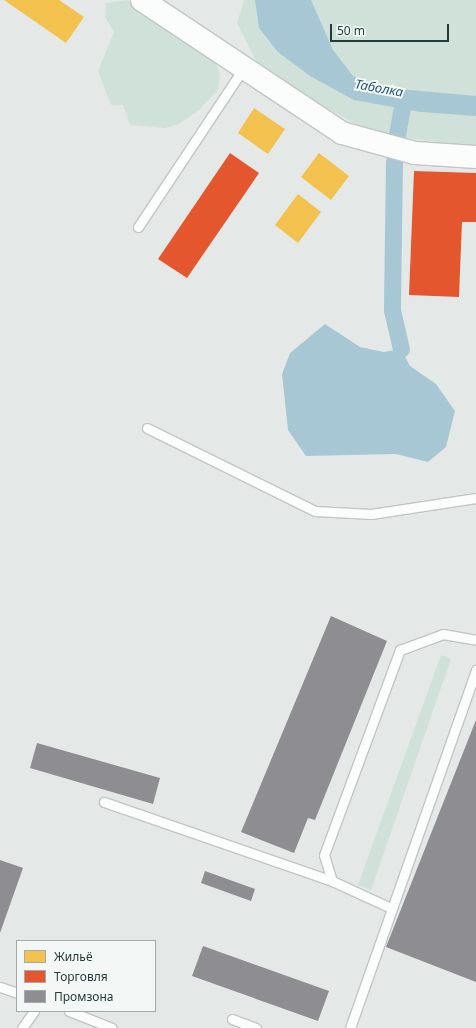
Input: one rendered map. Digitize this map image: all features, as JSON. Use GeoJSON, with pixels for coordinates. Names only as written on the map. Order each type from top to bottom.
{"type":"FeatureCollection","features":[{"type":"Feature","properties":{"kind":"street"},"geometry":{"type":"LineString","coordinates":[[142,0],[242,69],[342,133],[415,153],[476,157]]}},
{"type":"Feature","properties":{"kind":"lane"},"geometry":{"type":"LineString","coordinates":[[138,228],[242,69]]}},
{"type":"Feature","properties":{"kind":"lane"},"geometry":{"type":"LineString","coordinates":[[147,428],[314,511],[371,514],[476,498]]}},
{"type":"Feature","properties":{"kind":"lane"},"geometry":{"type":"LineString","coordinates":[[332,880],[324,855],[400,650],[443,634],[476,640]]}},
{"type":"Feature","properties":{"kind":"lane"},"geometry":{"type":"LineString","coordinates":[[350,1028],[476,670]]}},
{"type":"Feature","properties":{"kind":"lane"},"geometry":{"type":"LineString","coordinates":[[104,802],[332,880],[391,908]]}},
{"type":"Feature","properties":{"kind":"lane"},"geometry":{"type":"LineString","coordinates":[[0,987],[16,993]]}},
{"type":"Feature","properties":{"kind":"lane"},"geometry":{"type":"LineString","coordinates":[[22,1028],[33,1012]]}},
{"type":"Feature","properties":{"kind":"lane"},"geometry":{"type":"LineString","coordinates":[[72,1012],[112,1028]]}},
{"type":"Feature","properties":{"kind":"lane"},"geometry":{"type":"LineString","coordinates":[[232,1019],[256,1028]]}},
{"type":"Feature","properties":{"kind":"green space"},"geometry":{"type":"Polygon","coordinates":[[[128,0],[216,63],[220,74],[218,90],[199,110],[179,124],[165,128],[130,125],[123,105],[111,105],[98,71],[114,32],[105,17],[106,3],[128,0]]]}},
{"type":"Feature","properties":{"kind":"green space"},"geometry":{"type":"Polygon","coordinates":[[[244,0],[476,0],[476,147],[373,134],[261,71],[237,23],[244,0]]]}},
{"type":"Feature","properties":{"kind":"green space"},"geometry":{"type":"Polygon","coordinates":[[[441,655],[451,659],[371,890],[358,885],[441,655]]]}},
{"type":"Feature","properties":{"kind":"water","name":"Таболка"},"geometry":{"type":"Polygon","coordinates":[[[255,0],[311,0],[333,50],[353,76],[377,87],[476,96],[476,116],[421,112],[354,100],[310,76],[278,52],[259,28],[255,0]]]}},
{"type":"Feature","properties":{"kind":"water"},"geometry":{"type":"Polygon","coordinates":[[[325,324],[360,347],[384,352],[401,349],[410,366],[436,384],[455,411],[446,447],[428,462],[396,454],[306,456],[288,430],[282,374],[290,353],[325,324]]]}},
{"type":"Feature","properties":{"kind":"building: Жильё"},"geometry":{"type":"Polygon","coordinates":[[[4,0],[59,0],[84,17],[66,43],[4,0]]]}},
{"type":"Feature","properties":{"kind":"building: Жильё"},"geometry":{"type":"Polygon","coordinates":[[[254,108],[285,129],[268,154],[238,133],[254,108]]]}},
{"type":"Feature","properties":{"kind":"building: Жильё"},"geometry":{"type":"Polygon","coordinates":[[[319,153],[349,176],[331,200],[301,177],[319,153]]]}},
{"type":"Feature","properties":{"kind":"building: Жильё"},"geometry":{"type":"Polygon","coordinates":[[[298,194],[321,212],[298,243],[275,225],[298,194]]]}},
{"type":"Feature","properties":{"kind":"building: Торговля"},"geometry":{"type":"Polygon","coordinates":[[[230,153],[259,173],[187,278],[158,259],[230,153]]]}},
{"type":"Feature","properties":{"kind":"building: Торговля"},"geometry":{"type":"Polygon","coordinates":[[[414,171],[476,173],[476,222],[462,222],[459,297],[409,295],[414,171]]]}},
{"type":"Feature","properties":{"kind":"building: Промзона"},"geometry":{"type":"Polygon","coordinates":[[[331,616],[387,641],[315,820],[308,818],[294,853],[241,832],[331,616]]]}},
{"type":"Feature","properties":{"kind":"building: Промзона"},"geometry":{"type":"Polygon","coordinates":[[[476,720],[476,982],[386,947],[476,720]]]}},
{"type":"Feature","properties":{"kind":"building: Промзона"},"geometry":{"type":"Polygon","coordinates":[[[37,743],[160,778],[153,804],[30,768],[37,743]]]}},
{"type":"Feature","properties":{"kind":"building: Промзона"},"geometry":{"type":"Polygon","coordinates":[[[0,860],[23,868],[0,933],[0,860]]]}},
{"type":"Feature","properties":{"kind":"building: Промзона"},"geometry":{"type":"Polygon","coordinates":[[[205,871],[255,889],[251,901],[201,883],[205,871]]]}},
{"type":"Feature","properties":{"kind":"building: Промзона"},"geometry":{"type":"Polygon","coordinates":[[[203,946],[329,991],[318,1021],[192,976],[203,946]]]}},
{"type":"Feature","properties":{"kind":"waterway"},"geometry":{"type":"LineString","coordinates":[[397,135],[402,108]]}},
{"type":"Feature","properties":{"kind":"waterway"},"geometry":{"type":"LineString","coordinates":[[394,161],[392,310],[401,349]]}}]}
